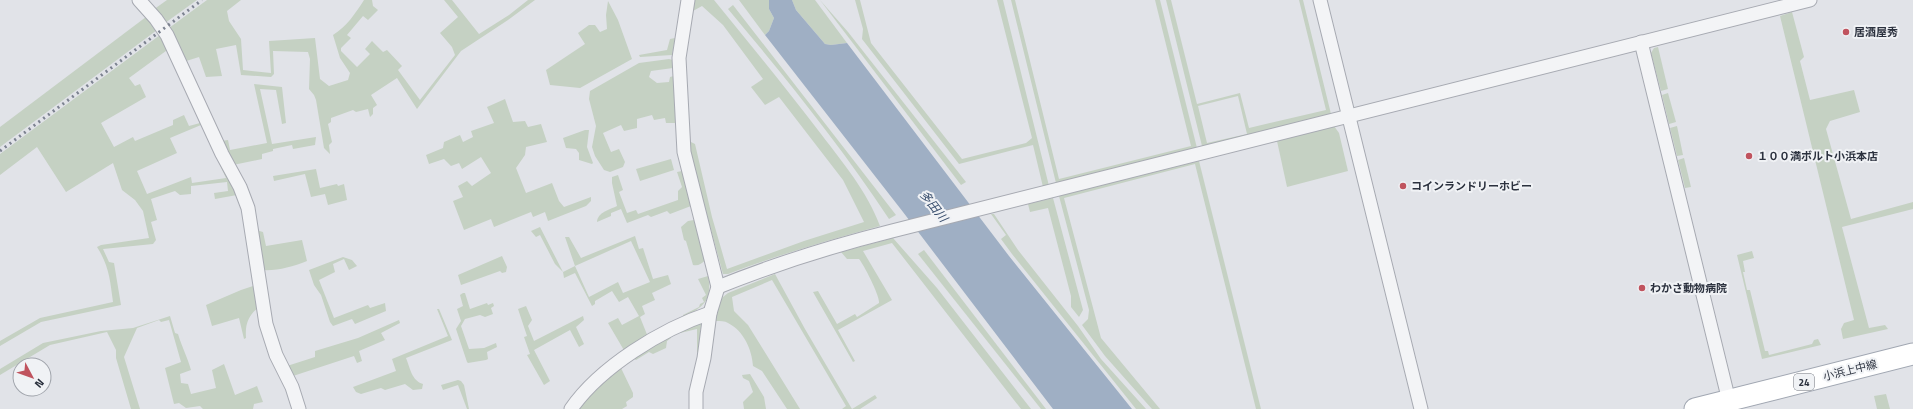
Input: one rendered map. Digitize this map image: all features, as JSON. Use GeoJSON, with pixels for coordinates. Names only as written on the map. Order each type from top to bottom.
{"type":"FeatureCollection","features":[{"type":"Feature","properties":{"kind":"main road","name":"小浜上中線"},"geometry":{"type":"LineString","coordinates":[[1695,409],[1913,354]]}},
{"type":"Feature","properties":{"kind":"street"},"geometry":{"type":"LineString","coordinates":[[139,0],[156,19],[167,35],[222,154],[240,187],[248,208],[252,228],[266,324],[276,355],[292,387],[299,409]]}},
{"type":"Feature","properties":{"kind":"street"},"geometry":{"type":"LineString","coordinates":[[688,0],[679,58],[684,152],[718,287],[710,313],[704,358],[696,392],[696,409]]}},
{"type":"Feature","properties":{"kind":"street"},"geometry":{"type":"LineString","coordinates":[[1320,0],[1421,409]]}},
{"type":"Feature","properties":{"kind":"street"},"geometry":{"type":"LineString","coordinates":[[718,287],[772,265],[820,250],[1810,0]]}},
{"type":"Feature","properties":{"kind":"street"},"geometry":{"type":"LineString","coordinates":[[1641,42],[1729,401]]}},
{"type":"Feature","properties":{"kind":"street"},"geometry":{"type":"LineString","coordinates":[[571,409],[590,386],[635,350],[672,328],[710,313]]}},
{"type":"Feature","properties":{"kind":"green space"},"geometry":{"type":"Polygon","coordinates":[[[167,0],[197,0],[165,23],[153,10],[167,0]]]}},
{"type":"Feature","properties":{"kind":"green space"},"geometry":{"type":"Polygon","coordinates":[[[207,0],[241,0],[227,11],[229,21],[241,39],[243,70],[271,73],[269,41],[315,38],[320,79],[329,86],[348,80],[350,73],[340,58],[333,35],[347,24],[364,0],[372,0],[373,6],[378,10],[368,20],[363,16],[347,35],[351,38],[341,48],[341,51],[357,67],[370,54],[365,49],[372,41],[383,52],[387,50],[402,66],[398,70],[420,100],[455,55],[452,47],[440,33],[458,17],[444,0],[452,0],[479,34],[509,15],[528,0],[535,0],[461,51],[417,109],[397,78],[371,95],[377,105],[373,108],[373,114],[370,117],[368,109],[356,112],[353,110],[331,118],[331,122],[328,124],[332,142],[329,145],[330,154],[324,148],[316,100],[309,89],[310,59],[308,52],[273,51],[274,74],[271,77],[241,75],[236,45],[216,49],[222,76],[206,77],[199,57],[183,62],[169,28],[207,0]]]}},
{"type":"Feature","properties":{"kind":"green space"},"geometry":{"type":"Polygon","coordinates":[[[695,0],[714,0],[846,167],[875,213],[880,226],[766,260],[728,274],[723,274],[692,159],[689,141],[695,144],[712,217],[727,269],[804,241],[864,222],[843,180],[779,97],[765,105],[751,87],[763,79],[723,25],[702,6],[693,11],[695,0]]]}},
{"type":"Feature","properties":{"kind":"green space"},"geometry":{"type":"Polygon","coordinates":[[[739,0],[769,0],[769,9],[774,18],[769,31],[765,35],[739,0]]]}},
{"type":"Feature","properties":{"kind":"green space"},"geometry":{"type":"Polygon","coordinates":[[[792,0],[815,0],[847,43],[831,45],[825,44],[796,10],[792,0]]]}},
{"type":"Feature","properties":{"kind":"green space"},"geometry":{"type":"Polygon","coordinates":[[[820,0],[848,32],[966,182],[961,185],[820,0]]]}},
{"type":"Feature","properties":{"kind":"green space"},"geometry":{"type":"Polygon","coordinates":[[[855,0],[860,0],[871,43],[962,159],[1026,143],[1032,138],[997,0],[1003,0],[1049,186],[1043,187],[1033,145],[959,164],[862,39],[863,29],[855,0]]]}},
{"type":"Feature","properties":{"kind":"green space"},"geometry":{"type":"Polygon","coordinates":[[[1011,0],[1015,0],[1059,179],[1191,146],[1155,0],[1160,0],[1197,148],[1056,183],[1011,0]]]}},
{"type":"Feature","properties":{"kind":"green space"},"geometry":{"type":"Polygon","coordinates":[[[1166,0],[1171,0],[1197,104],[1240,93],[1249,128],[1326,110],[1299,0],[1303,0],[1331,114],[1202,146],[1166,0]],[[1238,96],[1198,106],[1207,143],[1247,134],[1238,96]]]}},
{"type":"Feature","properties":{"kind":"green space"},"geometry":{"type":"Polygon","coordinates":[[[608,1],[618,20],[632,59],[580,88],[550,85],[546,70],[585,44],[578,33],[589,25],[595,25],[600,32],[607,29],[606,15],[608,1]]]}},
{"type":"Feature","properties":{"kind":"green space"},"geometry":{"type":"Polygon","coordinates":[[[733,5],[896,215],[889,219],[852,165],[812,112],[728,9],[733,5]]]}},
{"type":"Feature","properties":{"kind":"green space"},"geometry":{"type":"Polygon","coordinates":[[[1792,12],[1804,57],[1800,61],[1810,100],[1854,90],[1860,112],[1830,121],[1826,129],[1851,219],[1913,202],[1913,209],[1842,227],[1869,328],[1885,325],[1888,329],[1843,339],[1841,329],[1844,323],[1854,320],[1780,16],[1792,12]]]}},
{"type":"Feature","properties":{"kind":"green space"},"geometry":{"type":"Polygon","coordinates":[[[146,17],[157,30],[0,147],[0,127],[146,17]]]}},
{"type":"Feature","properties":{"kind":"green space"},"geometry":{"type":"Polygon","coordinates":[[[160,35],[170,48],[129,78],[135,86],[140,84],[146,97],[101,123],[114,147],[133,137],[135,141],[173,125],[173,120],[184,115],[189,126],[200,123],[199,117],[237,195],[215,199],[214,193],[228,191],[227,182],[191,186],[191,194],[180,195],[175,191],[151,199],[157,220],[151,222],[156,240],[153,244],[103,249],[109,262],[114,263],[121,305],[41,322],[0,346],[0,341],[40,318],[113,302],[107,267],[97,247],[101,245],[149,238],[143,211],[135,200],[122,190],[113,163],[66,192],[37,147],[0,175],[0,154],[160,35]],[[201,125],[170,138],[177,153],[137,171],[147,194],[191,177],[192,183],[226,178],[201,125]]]}},
{"type":"Feature","properties":{"kind":"green space"},"geometry":{"type":"Polygon","coordinates":[[[675,38],[672,55],[640,57],[639,55],[667,50],[670,39],[675,38]]]}},
{"type":"Feature","properties":{"kind":"green space"},"geometry":{"type":"Polygon","coordinates":[[[1658,47],[1668,89],[1661,91],[1651,53],[1654,48],[1658,47]]]}},
{"type":"Feature","properties":{"kind":"green space"},"geometry":{"type":"Polygon","coordinates":[[[669,59],[673,60],[673,68],[651,71],[649,77],[657,83],[669,82],[670,77],[674,76],[676,123],[666,123],[665,118],[654,120],[652,115],[637,119],[637,128],[624,131],[621,125],[603,133],[611,152],[619,149],[625,162],[623,167],[610,172],[604,170],[595,156],[592,147],[596,126],[589,99],[590,91],[639,63],[669,59]]]}},
{"type":"Feature","properties":{"kind":"green space"},"geometry":{"type":"Polygon","coordinates":[[[254,84],[282,87],[286,123],[282,124],[276,90],[260,89],[272,144],[316,137],[315,145],[293,149],[292,145],[273,149],[273,151],[262,154],[262,159],[233,165],[221,141],[228,140],[230,150],[267,143],[254,84]]]}},
{"type":"Feature","properties":{"kind":"green space"},"geometry":{"type":"Polygon","coordinates":[[[1668,93],[1676,122],[1669,124],[1662,95],[1668,93]]]}},
{"type":"Feature","properties":{"kind":"green space"},"geometry":{"type":"Polygon","coordinates":[[[505,99],[513,122],[525,121],[528,127],[541,124],[547,142],[526,147],[525,155],[516,168],[526,193],[552,183],[559,201],[564,207],[591,197],[591,201],[586,206],[548,221],[545,212],[533,217],[531,212],[494,227],[491,219],[464,230],[453,201],[463,197],[458,186],[467,181],[472,186],[491,173],[481,157],[462,169],[459,163],[451,166],[444,159],[429,164],[426,155],[443,148],[444,142],[460,135],[463,142],[473,137],[471,131],[494,123],[487,107],[505,99]]]}},
{"type":"Feature","properties":{"kind":"green space"},"geometry":{"type":"Polygon","coordinates":[[[1334,126],[1339,133],[1348,171],[1287,187],[1277,141],[1334,126]]]}},
{"type":"Feature","properties":{"kind":"green space"},"geometry":{"type":"Polygon","coordinates":[[[1677,126],[1683,155],[1677,156],[1670,128],[1677,126]]]}},
{"type":"Feature","properties":{"kind":"green space"},"geometry":{"type":"Polygon","coordinates":[[[589,130],[587,147],[593,163],[592,164],[579,160],[579,153],[576,149],[566,148],[563,138],[589,130]]]}},
{"type":"Feature","properties":{"kind":"green space"},"geometry":{"type":"Polygon","coordinates":[[[1684,158],[1691,187],[1685,188],[1678,160],[1684,158]]]}},
{"type":"Feature","properties":{"kind":"green space"},"geometry":{"type":"Polygon","coordinates":[[[671,159],[674,170],[640,181],[636,169],[671,159]]]}},
{"type":"Feature","properties":{"kind":"green space"},"geometry":{"type":"Polygon","coordinates":[[[1199,161],[1261,409],[1256,409],[1195,164],[1064,198],[1101,338],[1160,409],[1152,409],[1105,356],[1082,325],[1088,319],[1089,310],[1059,196],[1199,161]]]}},
{"type":"Feature","properties":{"kind":"green space"},"geometry":{"type":"Polygon","coordinates":[[[316,169],[320,188],[344,184],[347,200],[328,205],[325,194],[311,197],[305,174],[274,181],[273,176],[316,169]]]}},
{"type":"Feature","properties":{"kind":"green space"},"geometry":{"type":"Polygon","coordinates":[[[682,171],[691,206],[670,214],[667,211],[651,217],[648,215],[627,223],[621,209],[611,213],[611,216],[597,222],[599,216],[607,210],[617,206],[612,177],[618,175],[623,190],[619,192],[627,213],[636,210],[638,214],[678,200],[678,191],[682,187],[677,172],[682,171]]]}},
{"type":"Feature","properties":{"kind":"green space"},"geometry":{"type":"Polygon","coordinates":[[[1053,198],[1083,310],[1079,317],[1071,307],[1071,296],[1048,208],[1030,212],[1028,204],[1053,198]]]}},
{"type":"Feature","properties":{"kind":"green space"},"geometry":{"type":"Polygon","coordinates":[[[991,214],[994,214],[1018,250],[1078,326],[1101,359],[1146,409],[1136,409],[1012,254],[1001,239],[1006,235],[991,214]]]}},
{"type":"Feature","properties":{"kind":"green space"},"geometry":{"type":"Polygon","coordinates":[[[694,220],[705,260],[701,264],[697,265],[693,265],[681,227],[688,221],[694,220]]]}},
{"type":"Feature","properties":{"kind":"green space"},"geometry":{"type":"Polygon","coordinates":[[[540,227],[563,272],[555,264],[540,235],[536,237],[531,231],[540,227]]]}},
{"type":"Feature","properties":{"kind":"green space"},"geometry":{"type":"Polygon","coordinates":[[[256,230],[263,232],[266,246],[302,240],[307,261],[284,268],[262,270],[256,230]]]}},
{"type":"Feature","properties":{"kind":"green space"},"geometry":{"type":"Polygon","coordinates":[[[635,236],[639,249],[643,248],[653,279],[668,275],[671,284],[652,293],[655,300],[642,306],[645,314],[640,317],[648,337],[625,352],[608,323],[618,318],[622,325],[639,316],[628,297],[619,302],[612,291],[595,301],[595,304],[592,306],[575,273],[564,278],[563,272],[575,266],[565,237],[569,237],[581,258],[635,236]],[[631,241],[575,266],[589,297],[618,282],[623,293],[650,282],[631,241]]]}},
{"type":"Feature","properties":{"kind":"green space"},"geometry":{"type":"Polygon","coordinates":[[[893,238],[937,288],[1031,409],[1021,409],[892,243],[863,251],[892,300],[838,330],[855,361],[853,362],[813,292],[818,291],[837,324],[855,314],[857,317],[879,303],[879,299],[868,274],[859,259],[847,259],[841,252],[893,238]]]}},
{"type":"Feature","properties":{"kind":"green space"},"geometry":{"type":"Polygon","coordinates":[[[924,250],[1046,409],[1041,409],[918,254],[924,250]]]}},
{"type":"Feature","properties":{"kind":"green space"},"geometry":{"type":"Polygon","coordinates":[[[1752,251],[1754,258],[1743,261],[1745,272],[1743,272],[1747,290],[1750,290],[1765,351],[1768,351],[1769,355],[1812,344],[1814,340],[1818,339],[1821,345],[1762,359],[1737,255],[1752,251]]]}},
{"type":"Feature","properties":{"kind":"green space"},"geometry":{"type":"Polygon","coordinates":[[[502,256],[507,267],[506,272],[502,273],[500,271],[461,285],[458,275],[502,256]]]}},
{"type":"Feature","properties":{"kind":"green space"},"geometry":{"type":"Polygon","coordinates":[[[343,257],[352,260],[357,266],[349,270],[344,259],[333,264],[335,272],[319,280],[334,318],[368,305],[370,308],[385,303],[386,311],[355,324],[352,319],[333,326],[330,322],[321,295],[314,285],[309,270],[343,257]]]}},
{"type":"Feature","properties":{"kind":"green space"},"geometry":{"type":"Polygon","coordinates":[[[775,274],[852,409],[842,409],[846,406],[772,280],[732,297],[734,311],[748,325],[800,409],[787,409],[762,371],[753,366],[749,347],[743,336],[734,326],[727,322],[716,321],[711,358],[709,359],[718,301],[728,293],[775,274]]]}},
{"type":"Feature","properties":{"kind":"green space"},"geometry":{"type":"Polygon","coordinates":[[[708,276],[709,291],[705,302],[696,310],[683,317],[683,315],[699,307],[700,304],[704,302],[702,298],[706,295],[698,279],[708,276]]]}},
{"type":"Feature","properties":{"kind":"green space"},"geometry":{"type":"Polygon","coordinates":[[[253,286],[256,287],[259,307],[248,321],[246,338],[244,339],[239,318],[212,326],[206,305],[253,286]]]}},
{"type":"Feature","properties":{"kind":"green space"},"geometry":{"type":"Polygon","coordinates":[[[465,293],[470,309],[487,303],[488,305],[493,303],[494,306],[491,308],[493,314],[485,317],[480,315],[465,319],[461,326],[469,349],[484,348],[496,343],[497,347],[487,352],[488,359],[486,360],[467,362],[456,329],[461,321],[457,309],[463,306],[460,295],[465,293]]]}},
{"type":"Feature","properties":{"kind":"green space"},"geometry":{"type":"Polygon","coordinates":[[[526,306],[532,320],[528,326],[534,341],[583,316],[584,320],[576,327],[584,344],[579,347],[570,330],[534,350],[550,381],[544,385],[527,355],[530,354],[524,337],[527,336],[518,309],[526,306]]]}},
{"type":"Feature","properties":{"kind":"green space"},"geometry":{"type":"Polygon","coordinates":[[[437,309],[439,309],[452,340],[406,358],[414,377],[423,384],[422,389],[413,390],[405,384],[385,390],[381,388],[361,394],[356,392],[353,387],[396,371],[392,359],[448,336],[437,309]]]}},
{"type":"Feature","properties":{"kind":"green space"},"geometry":{"type":"Polygon","coordinates":[[[170,316],[175,333],[178,334],[191,370],[180,374],[181,383],[188,384],[191,394],[216,388],[212,370],[224,364],[235,395],[257,386],[263,402],[254,404],[253,409],[203,409],[200,406],[186,408],[179,403],[174,404],[165,368],[181,362],[169,320],[161,322],[159,320],[137,328],[124,357],[140,409],[131,409],[116,358],[116,350],[107,332],[50,345],[30,357],[20,357],[43,343],[101,331],[133,328],[170,316]]]}},
{"type":"Feature","properties":{"kind":"green space"},"geometry":{"type":"Polygon","coordinates":[[[399,320],[400,323],[381,333],[385,340],[359,351],[362,361],[357,363],[354,356],[293,376],[287,366],[315,357],[315,351],[358,338],[399,320]]]}},
{"type":"Feature","properties":{"kind":"green space"},"geometry":{"type":"Polygon","coordinates":[[[697,323],[701,324],[699,353],[697,352],[697,329],[680,333],[678,330],[697,323]]]}},
{"type":"Feature","properties":{"kind":"green space"},"geometry":{"type":"Polygon","coordinates":[[[671,334],[671,338],[667,341],[666,348],[653,354],[649,352],[636,360],[633,358],[671,334]]]}},
{"type":"Feature","properties":{"kind":"green space"},"geometry":{"type":"Polygon","coordinates":[[[12,362],[12,368],[0,375],[0,369],[12,362]]]}},
{"type":"Feature","properties":{"kind":"green space"},"geometry":{"type":"Polygon","coordinates":[[[621,368],[633,393],[633,397],[626,402],[627,406],[622,409],[577,409],[587,396],[621,368]]]}},
{"type":"Feature","properties":{"kind":"green space"},"geometry":{"type":"Polygon","coordinates":[[[750,374],[764,397],[766,409],[744,409],[743,402],[753,392],[749,381],[743,378],[742,375],[750,374]]]}},
{"type":"Feature","properties":{"kind":"green space"},"geometry":{"type":"Polygon","coordinates":[[[458,380],[464,385],[469,409],[467,409],[458,385],[443,390],[441,385],[458,380]]]}},
{"type":"Feature","properties":{"kind":"green space"},"geometry":{"type":"Polygon","coordinates":[[[1886,394],[1890,409],[1877,409],[1874,396],[1886,394]]]}},
{"type":"Feature","properties":{"kind":"green space"},"geometry":{"type":"Polygon","coordinates":[[[875,395],[877,398],[860,409],[852,409],[875,395]]]}},
{"type":"Feature","properties":{"kind":"water","name":"多田川"},"geometry":{"type":"Polygon","coordinates":[[[769,0],[792,0],[796,10],[825,44],[831,45],[847,43],[1009,256],[1132,409],[1053,409],[903,212],[765,35],[769,31],[774,18],[769,9],[769,0]]]}},
{"type":"Feature","properties":{"kind":"railway"},"geometry":{"type":"LineString","coordinates":[[0,151],[202,0]]}},
{"type":"Feature","properties":{"kind":"place","name":"居酒屋秀"},"geometry":{"type":"Point","coordinates":[1846,32]}},
{"type":"Feature","properties":{"kind":"place","name":"１００満ボルト小浜本店"},"geometry":{"type":"Point","coordinates":[1749,156]}},
{"type":"Feature","properties":{"kind":"place","name":"コインランドリーホビー"},"geometry":{"type":"Point","coordinates":[1403,186]}},
{"type":"Feature","properties":{"kind":"place","name":"わかさ動物病院"},"geometry":{"type":"Point","coordinates":[1642,288]}}]}
